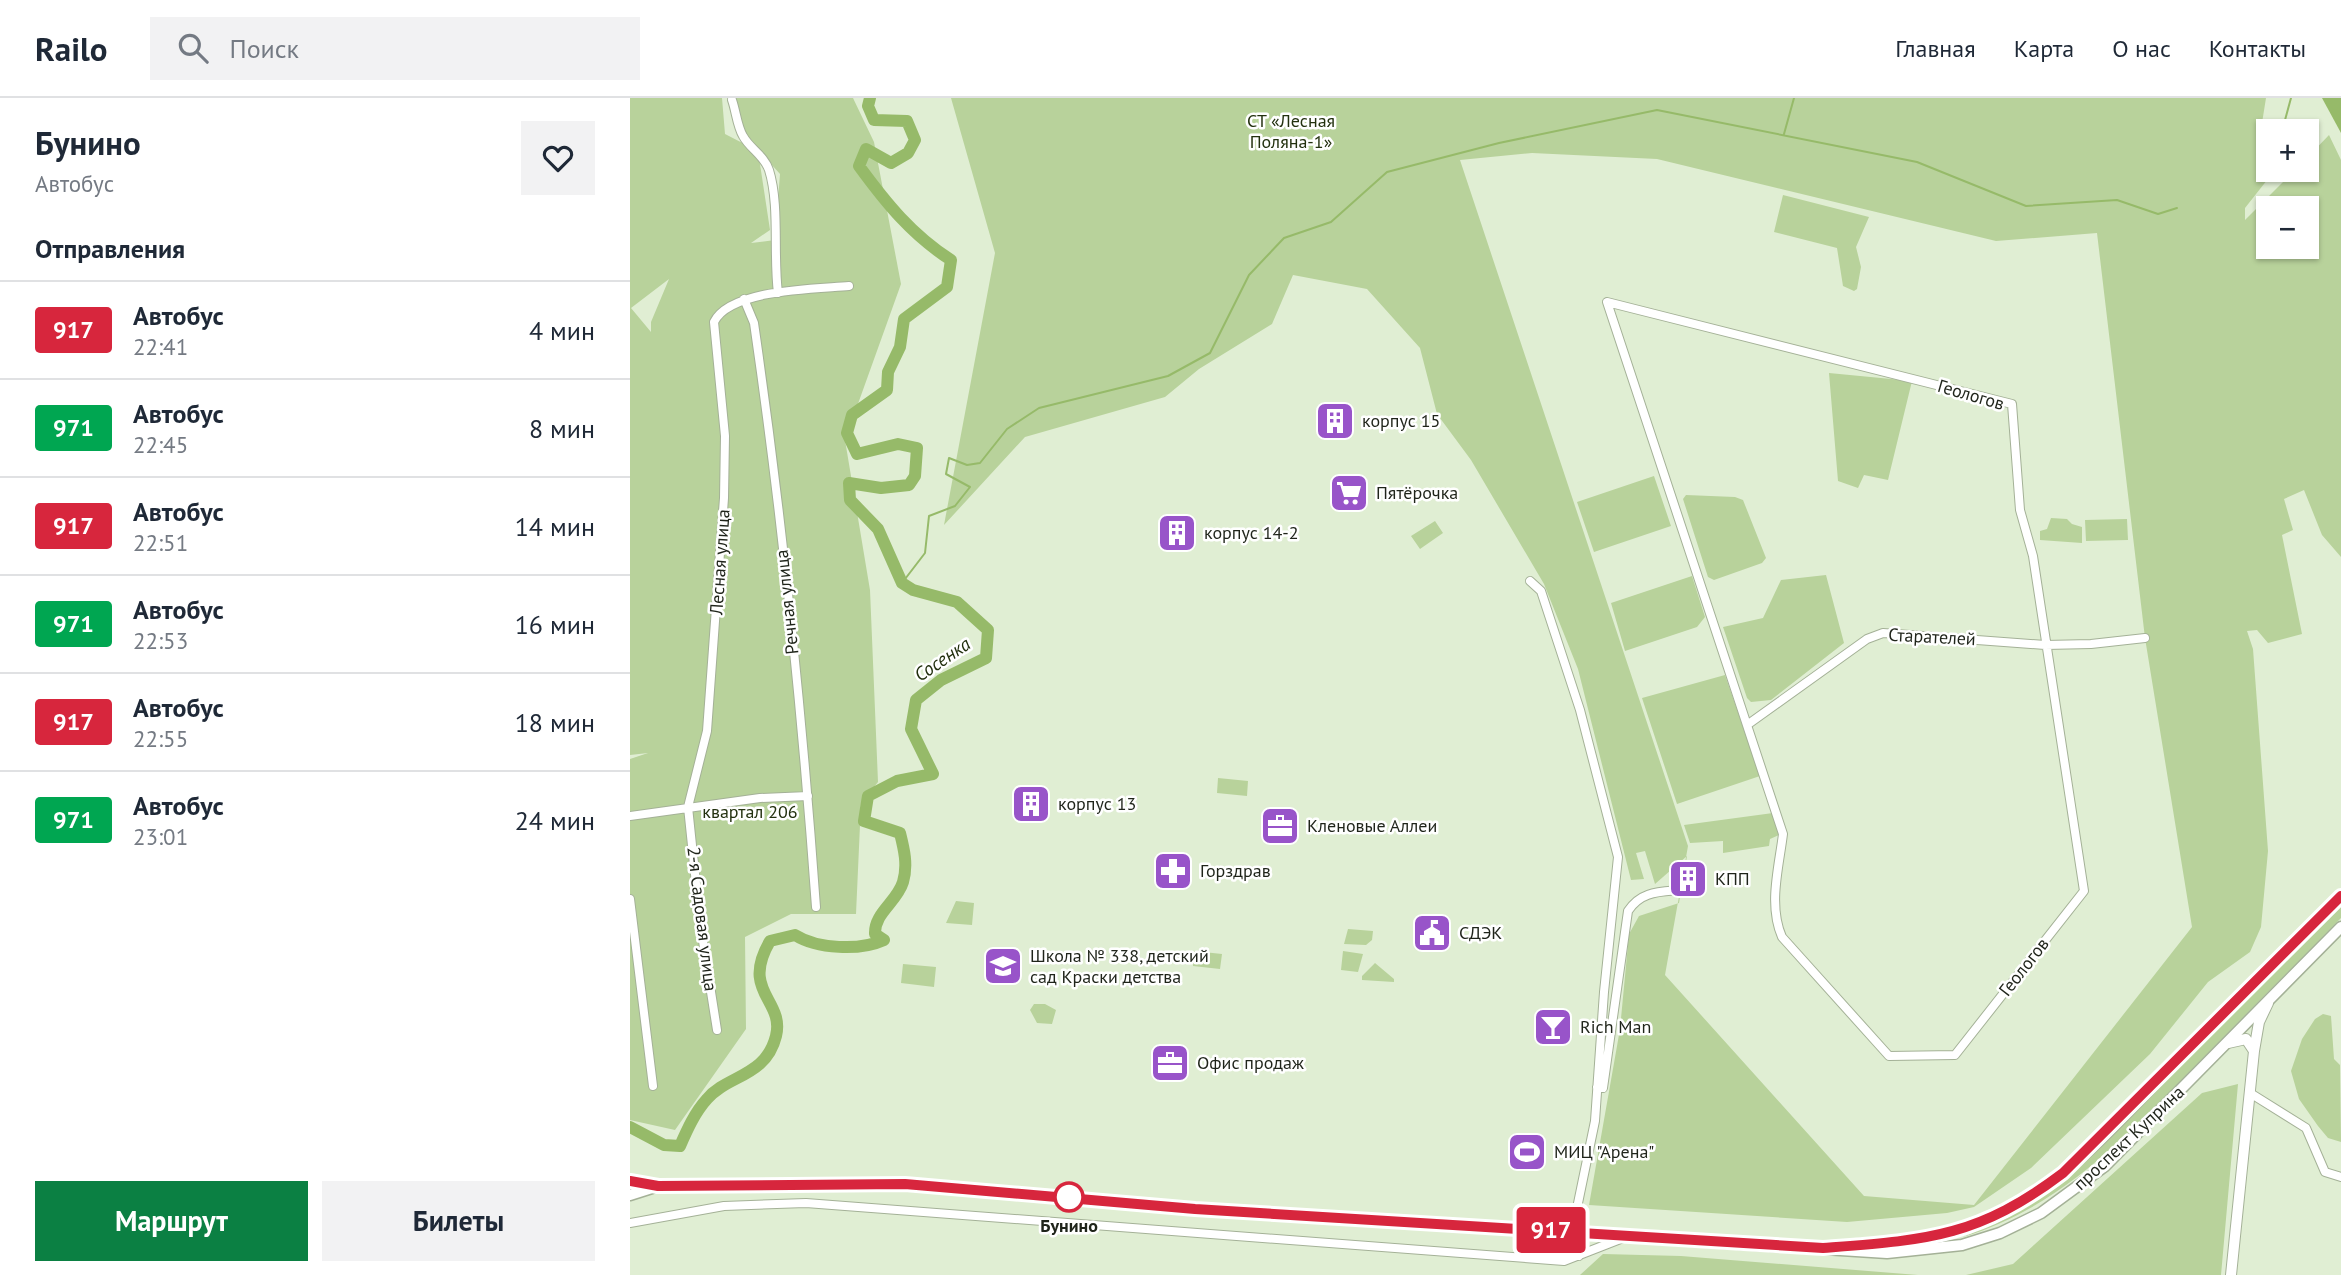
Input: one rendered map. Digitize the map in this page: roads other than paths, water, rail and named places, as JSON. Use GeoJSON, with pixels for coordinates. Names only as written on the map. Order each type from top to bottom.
{"type":"FeatureCollection","features":[{"type":"Feature","properties":{"kind":"main road","name":"проспект Куприна"},"geometry":{"type":"LineString","coordinates":[[1823,1248],[1926,1239],[1984,1221],[2034,1195],[2096,1144],[2341,896]]}},
{"type":"Feature","properties":{"kind":"main road","name":"проспект Куприна"},"geometry":{"type":"LineString","coordinates":[[630,1181],[658,1186],[905,1184],[1195,1209],[1580,1231],[1887,1253],[1927,1251],[2000,1233],[2041,1213],[2105,1166],[2341,927]]}},
{"type":"Feature","properties":{"kind":"main road","name":"проспект Куприна"},"geometry":{"type":"LineString","coordinates":[[630,1195],[658,1186]]}},
{"type":"Feature","properties":{"kind":"street"},"geometry":{"type":"LineString","coordinates":[[734,99],[743,136],[763,157],[769,170],[776,224],[774,257],[778,293]]}},
{"type":"Feature","properties":{"kind":"street"},"geometry":{"type":"LineString","coordinates":[[744,299],[849,286]]}},
{"type":"Feature","properties":{"kind":"street","name":"Лесная улица"},"geometry":{"type":"LineString","coordinates":[[688,807],[707,731],[724,498],[724,436],[714,330],[717,316],[744,299]]}},
{"type":"Feature","properties":{"kind":"street","name":"Речная улица"},"geometry":{"type":"LineString","coordinates":[[744,299],[754,323],[774,468],[808,796],[816,907]]}},
{"type":"Feature","properties":{"kind":"street","name":"Геологов"},"geometry":{"type":"LineString","coordinates":[[1607,302],[2012,404],[2020,510],[2033,556],[2084,891],[1955,1055],[1889,1056],[1782,937],[1776,923],[1775,906],[1783,834],[1747,725],[1607,302]]}},
{"type":"Feature","properties":{"kind":"street"},"geometry":{"type":"LineString","coordinates":[[1530,581],[1541,591],[1580,710],[1618,857],[1591,1149],[1577,1208],[1583,1248],[1579,1256]]}},
{"type":"Feature","properties":{"kind":"street","name":"Старателей"},"geometry":{"type":"LineString","coordinates":[[1747,725],[1867,639],[1882,633],[2045,645],[2091,645],[2145,638]]}},
{"type":"Feature","properties":{"kind":"street"},"geometry":{"type":"LineString","coordinates":[[630,816],[688,807],[808,796]]}},
{"type":"Feature","properties":{"kind":"street","name":"2-я Садовая улица"},"geometry":{"type":"LineString","coordinates":[[688,807],[700,922],[717,1030]]}},
{"type":"Feature","properties":{"kind":"street"},"geometry":{"type":"LineString","coordinates":[[1597,1087],[1603,1088],[1628,911],[1635,900],[1644,895],[1681,890]]}},
{"type":"Feature","properties":{"kind":"street"},"geometry":{"type":"LineString","coordinates":[[630,900],[653,1086]]}},
{"type":"Feature","properties":{"kind":"street"},"geometry":{"type":"LineString","coordinates":[[2231,1275],[2254,1051],[2259,1022],[2274,994]]}},
{"type":"Feature","properties":{"kind":"street"},"geometry":{"type":"LineString","coordinates":[[2228,1042],[2246,1039],[2254,1051]]}},
{"type":"Feature","properties":{"kind":"street"},"geometry":{"type":"LineString","coordinates":[[2250,1093],[2306,1128],[2325,1172],[2341,1177]]}},
{"type":"Feature","properties":{"kind":"street"},"geometry":{"type":"LineString","coordinates":[[630,1223],[724,1206],[806,1203],[1556,1261],[1579,1256],[1629,1235]]}},
{"type":"Feature","properties":{"kind":"waterway","name":"Сосенка"},"geometry":{"type":"LineString","coordinates":[[630,1127],[664,1145],[680,1146],[695,1115],[707,1099],[764,1060],[776,1036],[777,1024],[775,1013],[761,984],[762,958],[770,941],[795,935],[827,946],[851,947],[884,940],[875,934],[876,927],[903,882],[905,857],[900,833],[864,821],[868,796],[897,781],[933,774],[911,729],[916,700],[941,680],[986,658],[988,630],[957,602],[913,590],[902,583],[878,529],[850,500],[849,483],[881,488],[909,485],[915,476],[917,448],[898,444],[857,454],[847,433],[852,415],[887,390],[888,372],[900,347],[904,319],[947,287],[951,260],[900,218],[859,166],[866,149],[891,163],[908,153],[915,140],[907,121],[874,120],[868,106],[870,98]]}},
{"type":"Feature","properties":{"kind":"waterway"},"geometry":{"type":"LineString","coordinates":[[1784,134],[1794,98]]}},
{"type":"Feature","properties":{"kind":"waterway"},"geometry":{"type":"LineString","coordinates":[[2285,119],[2291,98]]}},
{"type":"Feature","properties":{"kind":"waterway"},"geometry":{"type":"LineString","coordinates":[[902,583],[925,553],[929,516],[955,506],[970,487],[946,474],[949,458],[967,465],[980,463],[1007,429],[1039,408],[1168,376],[1210,353],[1249,275],[1284,238],[1331,222],[1387,172],[1499,143],[1657,110],[1917,162],[2026,206],[2117,200],[2158,214],[2177,208]]}},
{"type":"Feature","properties":{"kind":"place","name":"корпус 15"},"geometry":{"type":"Point","coordinates":[1335,421]}},
{"type":"Feature","properties":{"kind":"place","name":"Пятёрочка"},"geometry":{"type":"Point","coordinates":[1349,493]}},
{"type":"Feature","properties":{"kind":"place","name":"корпус 14-2"},"geometry":{"type":"Point","coordinates":[1177,533]}},
{"type":"Feature","properties":{"kind":"place","name":"корпус 13"},"geometry":{"type":"Point","coordinates":[1031,804]}},
{"type":"Feature","properties":{"kind":"place","name":"Кленовые Аллеи"},"geometry":{"type":"Point","coordinates":[1280,826]}},
{"type":"Feature","properties":{"kind":"place","name":"Горздрав"},"geometry":{"type":"Point","coordinates":[1173,871]}},
{"type":"Feature","properties":{"kind":"place","name":"КПП"},"geometry":{"type":"Point","coordinates":[1688,879]}},
{"type":"Feature","properties":{"kind":"place","name":"СДЭК"},"geometry":{"type":"Point","coordinates":[1432,933]}},
{"type":"Feature","properties":{"kind":"place","name":"Школа № 338, детский сад Краски детства"},"geometry":{"type":"Point","coordinates":[1003,966]}},
{"type":"Feature","properties":{"kind":"place","name":"Rich Man"},"geometry":{"type":"Point","coordinates":[1553,1027]}},
{"type":"Feature","properties":{"kind":"place","name":"Офис продаж"},"geometry":{"type":"Point","coordinates":[1170,1063]}},
{"type":"Feature","properties":{"kind":"place","name":"МИЦ \"Арена\""},"geometry":{"type":"Point","coordinates":[1527,1152]}},
{"type":"Feature","properties":{"kind":"place","name":"Бунино"},"geometry":{"type":"Point","coordinates":[1069,1197]}},
{"type":"Feature","properties":{"kind":"park label","name":"СТ «Лесная Поляна-1»"},"geometry":{"type":"Point","coordinates":[1291,131]}},
{"type":"Feature","properties":{"kind":"park label","name":"квартал 206"},"geometry":{"type":"Point","coordinates":[750,812]}}]}
